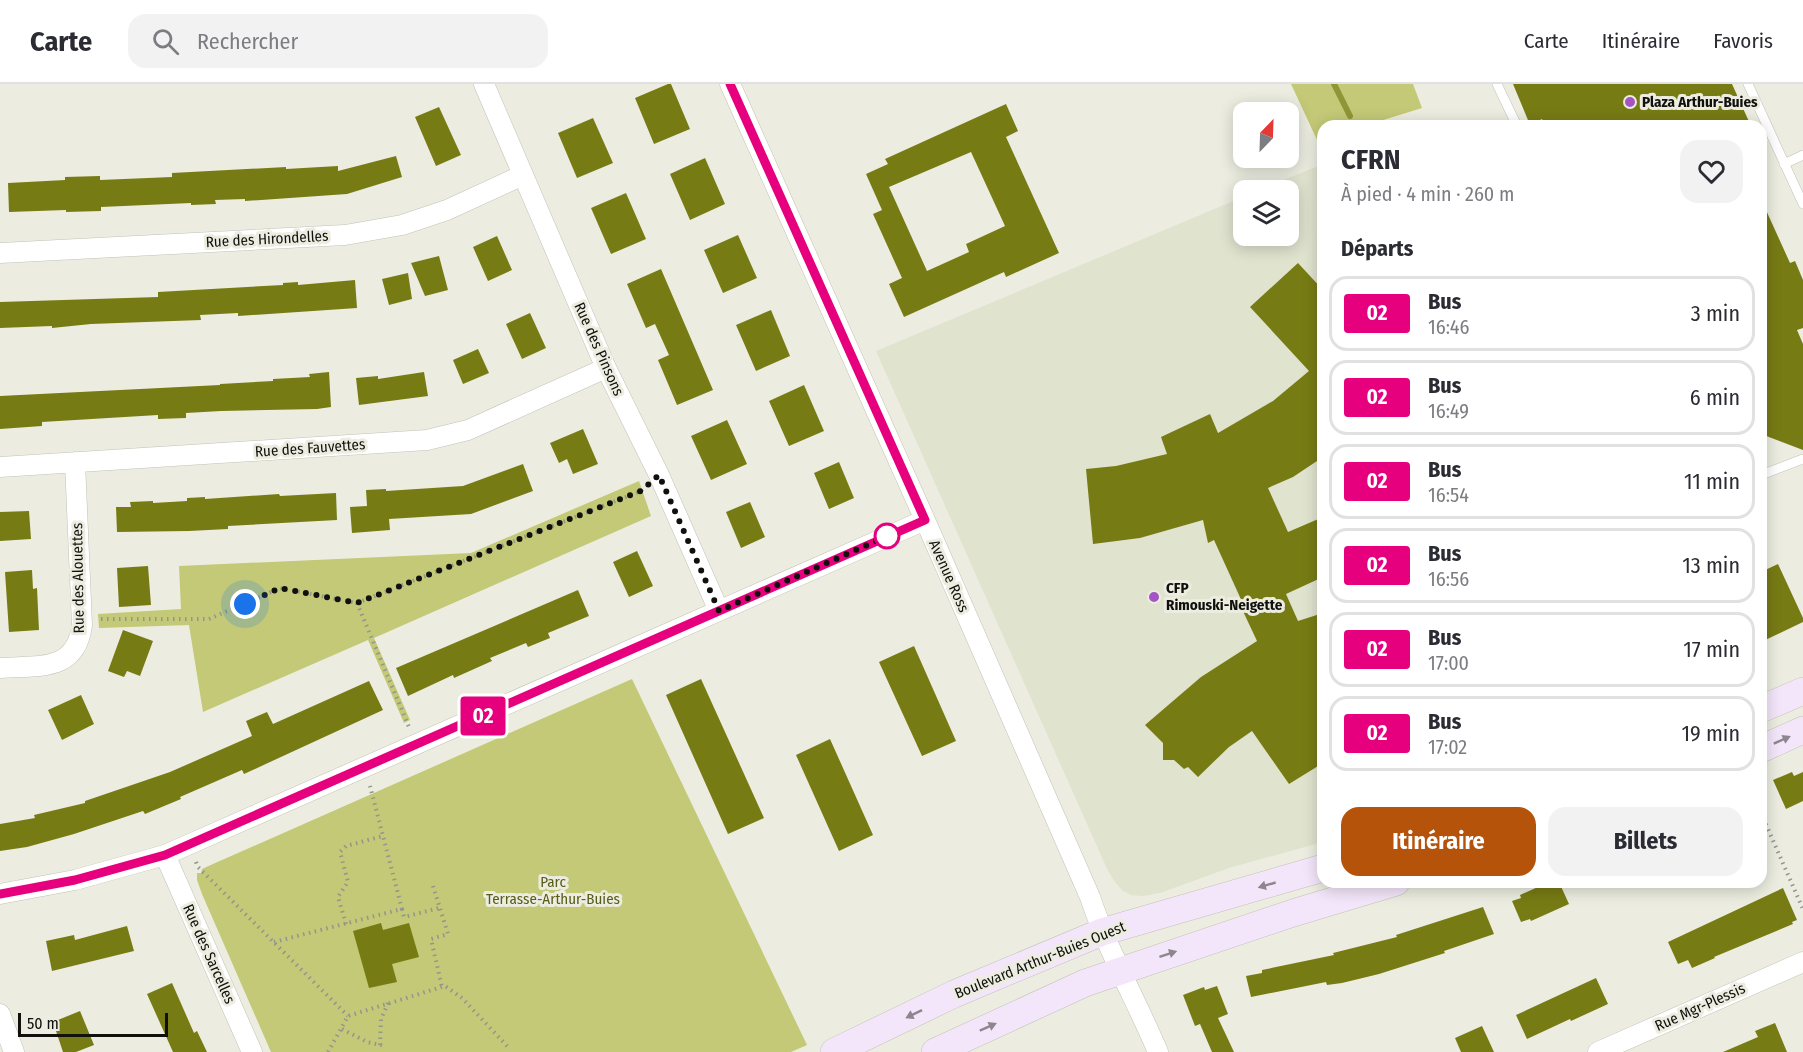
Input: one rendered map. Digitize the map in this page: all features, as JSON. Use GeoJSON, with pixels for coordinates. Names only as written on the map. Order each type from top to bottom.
{"type":"FeatureCollection","features":[{"type":"Feature","properties":{"kind":"street","name":"Rue des Pinsons"},"geometry":{"type":"LineString","coordinates":[[484,84],[606,368],[659,475],[719,611]]}},
{"type":"Feature","properties":{"kind":"street","name":"Avenue Ross"},"geometry":{"type":"LineString","coordinates":[[730,84],[925,520],[1090,897],[1102,932],[1158,1052]]}},
{"type":"Feature","properties":{"kind":"street","name":"Rue des Hirondelles"},"geometry":{"type":"LineString","coordinates":[[0,253],[345,235],[402,225],[447,210],[523,175]]}},
{"type":"Feature","properties":{"kind":"street","name":"Rue des Fauvettes"},"geometry":{"type":"LineString","coordinates":[[0,467],[427,440],[468,430],[606,368]]}},
{"type":"Feature","properties":{"kind":"street","name":"Rue des Alouettes"},"geometry":{"type":"LineString","coordinates":[[0,668],[54,663],[67,658],[80,640],[82,619],[75,462]]}},
{"type":"Feature","properties":{"kind":"street"},"geometry":{"type":"LineString","coordinates":[[0,894],[75,880],[165,855],[417,746],[925,520]]}},
{"type":"Feature","properties":{"kind":"street"},"geometry":{"type":"LineString","coordinates":[[1767,706],[1803,691]]}},
{"type":"Feature","properties":{"kind":"street"},"geometry":{"type":"LineString","coordinates":[[1767,746],[1803,730]]}},
{"type":"Feature","properties":{"kind":"street","name":"Rue des Sarcelles"},"geometry":{"type":"LineString","coordinates":[[165,855],[252,1052]]}},
{"type":"Feature","properties":{"kind":"street","name":"Boulevard Arthur-Buies Ouest"},"geometry":{"type":"LineString","coordinates":[[834,1052],[954,994],[1102,932],[1317,870]]}},
{"type":"Feature","properties":{"kind":"street"},"geometry":{"type":"LineString","coordinates":[[935,1052],[1085,983],[1293,913],[1376,888]]}},
{"type":"Feature","properties":{"kind":"street","name":"Rue Mgr-Plessis"},"geometry":{"type":"LineString","coordinates":[[1598,1052],[1803,962]]}},
{"type":"Feature","properties":{"kind":"street"},"geometry":{"type":"LineString","coordinates":[[0,1014],[14,1052]]}},
{"type":"Feature","properties":{"kind":"lane"},"geometry":{"type":"LineString","coordinates":[[1497,84],[1513,120]]}},
{"type":"Feature","properties":{"kind":"lane"},"geometry":{"type":"LineString","coordinates":[[1748,84],[1764,120]]}},
{"type":"Feature","properties":{"kind":"lane"},"geometry":{"type":"LineString","coordinates":[[1767,126],[1803,204]]}},
{"type":"Feature","properties":{"kind":"lane"},"geometry":{"type":"LineString","coordinates":[[1784,164],[1803,155]]}},
{"type":"Feature","properties":{"kind":"lane"},"geometry":{"type":"LineString","coordinates":[[1767,473],[1803,459]]}},
{"type":"Feature","properties":{"kind":"path"},"geometry":{"type":"LineString","coordinates":[[82,619],[209,620],[280,588],[357,603],[641,491],[659,475]]}},
{"type":"Feature","properties":{"kind":"path"},"geometry":{"type":"LineString","coordinates":[[357,603],[417,746]]}},
{"type":"Feature","properties":{"kind":"path"},"geometry":{"type":"LineString","coordinates":[[366,768],[404,917],[439,908]]}},
{"type":"Feature","properties":{"kind":"path"},"geometry":{"type":"LineString","coordinates":[[1767,827],[1803,909]]}},
{"type":"Feature","properties":{"kind":"path"},"geometry":{"type":"LineString","coordinates":[[346,924],[338,897],[348,882],[340,852],[346,846],[383,836]]}},
{"type":"Feature","properties":{"kind":"path"},"geometry":{"type":"LineString","coordinates":[[188,845],[198,867],[348,1016]]}},
{"type":"Feature","properties":{"kind":"path"},"geometry":{"type":"LineString","coordinates":[[433,886],[448,934],[431,939],[442,987]]}},
{"type":"Feature","properties":{"kind":"path"},"geometry":{"type":"LineString","coordinates":[[274,942],[402,909]]}},
{"type":"Feature","properties":{"kind":"path"},"geometry":{"type":"LineString","coordinates":[[328,1052],[348,1016],[445,986],[462,999],[508,1047]]}},
{"type":"Feature","properties":{"kind":"path"},"geometry":{"type":"LineString","coordinates":[[380,1045],[381,1019],[388,1003]]}},
{"type":"Feature","properties":{"kind":"path"},"geometry":{"type":"LineString","coordinates":[[342,1029],[367,1042],[386,1046]]}},
{"type":"Feature","properties":{"kind":"shaded area","name":"CFP Rimouski-Neigette"},"geometry":{"type":"Polygon","coordinates":[[[1317,166],[1317,844],[1229,868],[1160,893],[1143,896],[1131,895],[1123,891],[1108,871],[876,351],[1233,201],[1233,246],[1299,246],[1299,180],[1284,180],[1317,166]]]}},
{"type":"Feature","properties":{"kind":"green space"},"geometry":{"type":"Polygon","coordinates":[[[1291,84],[1413,84],[1422,108],[1383,120],[1317,120],[1317,140],[1291,84]]]}},
{"type":"Feature","properties":{"kind":"green space"},"geometry":{"type":"Polygon","coordinates":[[[639,481],[651,516],[374,638],[410,720],[404,723],[368,640],[203,712],[189,625],[99,628],[98,614],[181,609],[179,566],[471,553],[639,481]]]}},
{"type":"Feature","properties":{"kind":"green space","name":"Parc Terrasse-Arthur-Buies"},"geometry":{"type":"Polygon","coordinates":[[[632,679],[807,1045],[791,1052],[271,1052],[202,894],[197,873],[632,679]]]}},
{"type":"Feature","properties":{"kind":"building"},"geometry":{"type":"Polygon","coordinates":[[[671,84],[690,129],[654,144],[635,98],[671,84]]]}},
{"type":"Feature","properties":{"kind":"building","name":"Plaza Arthur-Buies"},"geometry":{"type":"Polygon","coordinates":[[[1513,84],[1732,84],[1748,120],[1542,119],[1528,120],[1513,84]]]}},
{"type":"Feature","properties":{"kind":"building"},"geometry":{"type":"Polygon","coordinates":[[[1006,104],[1018,131],[1006,137],[1059,253],[1006,277],[1004,272],[904,317],[889,284],[902,278],[873,214],[882,210],[866,174],[888,164],[885,159],[1006,104]],[[971,152],[889,187],[927,271],[969,252],[966,244],[1005,226],[971,152]]]}},
{"type":"Feature","properties":{"kind":"building"},"geometry":{"type":"Polygon","coordinates":[[[439,107],[461,155],[436,166],[415,117],[439,107]]]}},
{"type":"Feature","properties":{"kind":"building"},"geometry":{"type":"Polygon","coordinates":[[[593,118],[613,163],[577,178],[558,133],[593,118]]]}},
{"type":"Feature","properties":{"kind":"building"},"geometry":{"type":"Polygon","coordinates":[[[396,156],[402,177],[347,194],[245,201],[245,199],[215,200],[216,204],[101,207],[101,211],[9,212],[8,183],[65,180],[65,177],[100,176],[100,180],[172,177],[172,173],[286,167],[286,169],[338,166],[338,171],[396,156]]]}},
{"type":"Feature","properties":{"kind":"building"},"geometry":{"type":"Polygon","coordinates":[[[705,158],[725,204],[690,220],[670,174],[705,158]]]}},
{"type":"Feature","properties":{"kind":"building"},"geometry":{"type":"Polygon","coordinates":[[[626,193],[646,239],[611,254],[591,208],[626,193]]]}},
{"type":"Feature","properties":{"kind":"building"},"geometry":{"type":"Polygon","coordinates":[[[1767,212],[1790,263],[1795,261],[1803,280],[1803,328],[1797,330],[1803,344],[1803,450],[1767,436],[1767,212]]]}},
{"type":"Feature","properties":{"kind":"building"},"geometry":{"type":"Polygon","coordinates":[[[738,235],[757,278],[723,293],[704,250],[738,235]]]}},
{"type":"Feature","properties":{"kind":"building"},"geometry":{"type":"Polygon","coordinates":[[[497,236],[512,270],[488,281],[473,247],[497,236]]]}},
{"type":"Feature","properties":{"kind":"building"},"geometry":{"type":"Polygon","coordinates":[[[439,256],[448,290],[425,296],[411,263],[439,256]]]}},
{"type":"Feature","properties":{"kind":"building","name":"CFP Rimouski-Neigette"},"geometry":{"type":"Polygon","coordinates":[[[1298,263],[1317,284],[1317,461],[1293,477],[1268,488],[1288,532],[1317,520],[1317,580],[1286,594],[1298,621],[1317,615],[1317,767],[1289,784],[1252,731],[1229,747],[1198,777],[1188,767],[1184,769],[1174,760],[1163,760],[1163,743],[1145,725],[1201,677],[1257,641],[1214,540],[1208,543],[1203,520],[1140,538],[1093,544],[1086,469],[1116,466],[1167,454],[1161,437],[1210,414],[1218,433],[1273,401],[1309,371],[1250,307],[1298,263]]]}},
{"type":"Feature","properties":{"kind":"building"},"geometry":{"type":"Polygon","coordinates":[[[661,269],[713,390],[677,405],[658,360],[669,355],[655,324],[646,328],[627,284],[661,269]]]}},
{"type":"Feature","properties":{"kind":"building"},"geometry":{"type":"Polygon","coordinates":[[[408,273],[412,299],[389,305],[382,279],[408,273]]]}},
{"type":"Feature","properties":{"kind":"building"},"geometry":{"type":"Polygon","coordinates":[[[355,280],[357,308],[238,316],[238,313],[200,315],[201,320],[91,324],[52,328],[52,326],[0,328],[0,302],[158,297],[158,292],[355,280]]]}},
{"type":"Feature","properties":{"kind":"building"},"geometry":{"type":"Polygon","coordinates":[[[771,310],[790,356],[756,371],[736,325],[771,310]]]}},
{"type":"Feature","properties":{"kind":"building"},"geometry":{"type":"Polygon","coordinates":[[[530,313],[546,348],[522,359],[506,324],[530,313]]]}},
{"type":"Feature","properties":{"kind":"building"},"geometry":{"type":"Polygon","coordinates":[[[478,349],[489,373],[463,384],[453,360],[478,349]]]}},
{"type":"Feature","properties":{"kind":"building"},"geometry":{"type":"Polygon","coordinates":[[[329,372],[331,407],[186,413],[186,418],[158,419],[158,415],[42,422],[42,426],[0,429],[0,396],[220,385],[310,377],[309,374],[329,372]]]}},
{"type":"Feature","properties":{"kind":"building"},"geometry":{"type":"Polygon","coordinates":[[[424,372],[428,396],[359,405],[356,378],[378,376],[378,379],[424,372]]]}},
{"type":"Feature","properties":{"kind":"building"},"geometry":{"type":"Polygon","coordinates":[[[804,385],[824,431],[789,446],[769,401],[804,385]]]}},
{"type":"Feature","properties":{"kind":"building"},"geometry":{"type":"Polygon","coordinates":[[[727,420],[747,464],[711,480],[691,436],[727,420]]]}},
{"type":"Feature","properties":{"kind":"building"},"geometry":{"type":"Polygon","coordinates":[[[583,429],[598,464],[573,474],[567,459],[559,463],[550,443],[583,429]]]}},
{"type":"Feature","properties":{"kind":"building"},"geometry":{"type":"Polygon","coordinates":[[[839,462],[854,498],[829,509],[814,473],[839,462]]]}},
{"type":"Feature","properties":{"kind":"building"},"geometry":{"type":"Polygon","coordinates":[[[523,464],[533,491],[471,514],[389,519],[390,530],[352,533],[350,507],[367,506],[366,490],[386,489],[386,491],[463,486],[523,464]]]}},
{"type":"Feature","properties":{"kind":"building"},"geometry":{"type":"Polygon","coordinates":[[[336,493],[337,520],[228,526],[228,529],[117,532],[116,507],[131,507],[130,502],[153,501],[153,503],[187,501],[187,498],[205,497],[205,499],[336,493]]]}},
{"type":"Feature","properties":{"kind":"building"},"geometry":{"type":"Polygon","coordinates":[[[750,502],[765,537],[741,548],[726,512],[750,502]]]}},
{"type":"Feature","properties":{"kind":"building"},"geometry":{"type":"Polygon","coordinates":[[[29,511],[31,539],[0,541],[0,512],[29,511]]]}},
{"type":"Feature","properties":{"kind":"building"},"geometry":{"type":"Polygon","coordinates":[[[637,551],[653,586],[629,597],[613,562],[637,551]]]}},
{"type":"Feature","properties":{"kind":"building"},"geometry":{"type":"Polygon","coordinates":[[[1778,564],[1803,622],[1767,639],[1767,569],[1778,564]]]}},
{"type":"Feature","properties":{"kind":"building"},"geometry":{"type":"Polygon","coordinates":[[[148,566],[151,605],[119,607],[117,568],[148,566]]]}},
{"type":"Feature","properties":{"kind":"building"},"geometry":{"type":"Polygon","coordinates":[[[32,570],[33,589],[37,588],[39,630],[9,632],[5,572],[32,570]]]}},
{"type":"Feature","properties":{"kind":"building"},"geometry":{"type":"Polygon","coordinates":[[[578,590],[589,616],[548,633],[550,638],[528,647],[526,643],[490,658],[492,661],[454,678],[453,675],[408,696],[396,668],[578,590]]]}},
{"type":"Feature","properties":{"kind":"building"},"geometry":{"type":"Polygon","coordinates":[[[123,630],[153,641],[140,676],[127,671],[124,677],[108,671],[123,630]]]}},
{"type":"Feature","properties":{"kind":"building"},"geometry":{"type":"Polygon","coordinates":[[[914,646],[956,741],[922,756],[879,662],[914,646]]]}},
{"type":"Feature","properties":{"kind":"building"},"geometry":{"type":"Polygon","coordinates":[[[701,679],[764,818],[728,834],[666,695],[701,679]]]}},
{"type":"Feature","properties":{"kind":"building"},"geometry":{"type":"Polygon","coordinates":[[[369,681],[383,710],[244,774],[242,770],[145,814],[143,811],[74,834],[27,847],[0,851],[0,824],[35,818],[34,815],[85,803],[85,801],[170,772],[252,736],[246,721],[267,712],[273,724],[369,681]]]}},
{"type":"Feature","properties":{"kind":"building"},"geometry":{"type":"Polygon","coordinates":[[[81,695],[94,724],[62,740],[48,710],[81,695]]]}},
{"type":"Feature","properties":{"kind":"building"},"geometry":{"type":"Polygon","coordinates":[[[830,739],[873,835],[839,851],[796,755],[830,739]]]}},
{"type":"Feature","properties":{"kind":"building"},"geometry":{"type":"Polygon","coordinates":[[[1792,772],[1794,776],[1803,772],[1803,801],[1786,809],[1773,780],[1792,772]]]}},
{"type":"Feature","properties":{"kind":"building"},"geometry":{"type":"Polygon","coordinates":[[[1536,888],[1562,888],[1569,904],[1531,921],[1530,919],[1521,922],[1512,901],[1521,898],[1520,895],[1536,888]]]}},
{"type":"Feature","properties":{"kind":"building"},"geometry":{"type":"Polygon","coordinates":[[[1783,888],[1797,920],[1792,922],[1793,924],[1692,968],[1688,960],[1678,964],[1668,942],[1783,888]]]}},
{"type":"Feature","properties":{"kind":"building"},"geometry":{"type":"Polygon","coordinates":[[[1483,907],[1494,934],[1444,951],[1445,953],[1379,974],[1342,983],[1327,985],[1326,982],[1251,997],[1246,976],[1262,973],[1262,970],[1334,955],[1333,953],[1397,937],[1396,935],[1483,907]]]}},
{"type":"Feature","properties":{"kind":"building"},"geometry":{"type":"Polygon","coordinates":[[[381,923],[383,930],[409,923],[419,957],[392,964],[397,982],[369,988],[353,931],[381,923]]]}},
{"type":"Feature","properties":{"kind":"building"},"geometry":{"type":"Polygon","coordinates":[[[127,926],[134,951],[52,971],[46,941],[74,935],[75,940],[127,926]]]}},
{"type":"Feature","properties":{"kind":"building"},"geometry":{"type":"Polygon","coordinates":[[[1596,978],[1608,1004],[1527,1039],[1516,1015],[1596,978]]]}},
{"type":"Feature","properties":{"kind":"building"},"geometry":{"type":"Polygon","coordinates":[[[172,983],[194,1033],[197,1031],[207,1052],[173,1052],[147,994],[172,983]]]}},
{"type":"Feature","properties":{"kind":"building"},"geometry":{"type":"Polygon","coordinates":[[[1217,986],[1228,1014],[1218,1018],[1234,1052],[1212,1052],[1200,1024],[1195,1026],[1183,995],[1204,987],[1205,990],[1217,986]]]}},
{"type":"Feature","properties":{"kind":"building"},"geometry":{"type":"Polygon","coordinates":[[[80,1011],[94,1045],[76,1052],[63,1052],[53,1022],[80,1011]]]}},
{"type":"Feature","properties":{"kind":"building"},"geometry":{"type":"Polygon","coordinates":[[[1775,1023],[1787,1052],[1723,1052],[1758,1037],[1755,1031],[1775,1023]]]}},
{"type":"Feature","properties":{"kind":"building"},"geometry":{"type":"Polygon","coordinates":[[[1482,1026],[1494,1052],[1461,1052],[1455,1038],[1482,1026]]]}},
{"type":"Feature","properties":{"kind":"waterway"},"geometry":{"type":"LineString","coordinates":[[1334,84],[1350,116]]}},
{"type":"Feature","properties":{"kind":"bus line","name":"02"},"geometry":{"type":"LineString","coordinates":[[0,894],[75,880],[165,855],[417,746],[925,520],[730,84]]}},
{"type":"Feature","properties":{"kind":"place","name":"Plaza Arthur-Buies"},"geometry":{"type":"Point","coordinates":[1630,102]}},
{"type":"Feature","properties":{"kind":"place","name":"CFP Rimouski-Neigette"},"geometry":{"type":"Point","coordinates":[1154,597]}},
{"type":"Feature","properties":{"kind":"route"},"geometry":{"type":"LineString","coordinates":[[245,604],[280,588],[357,603],[641,491],[659,475],[719,611],[894,533],[887,536]]}}]}
